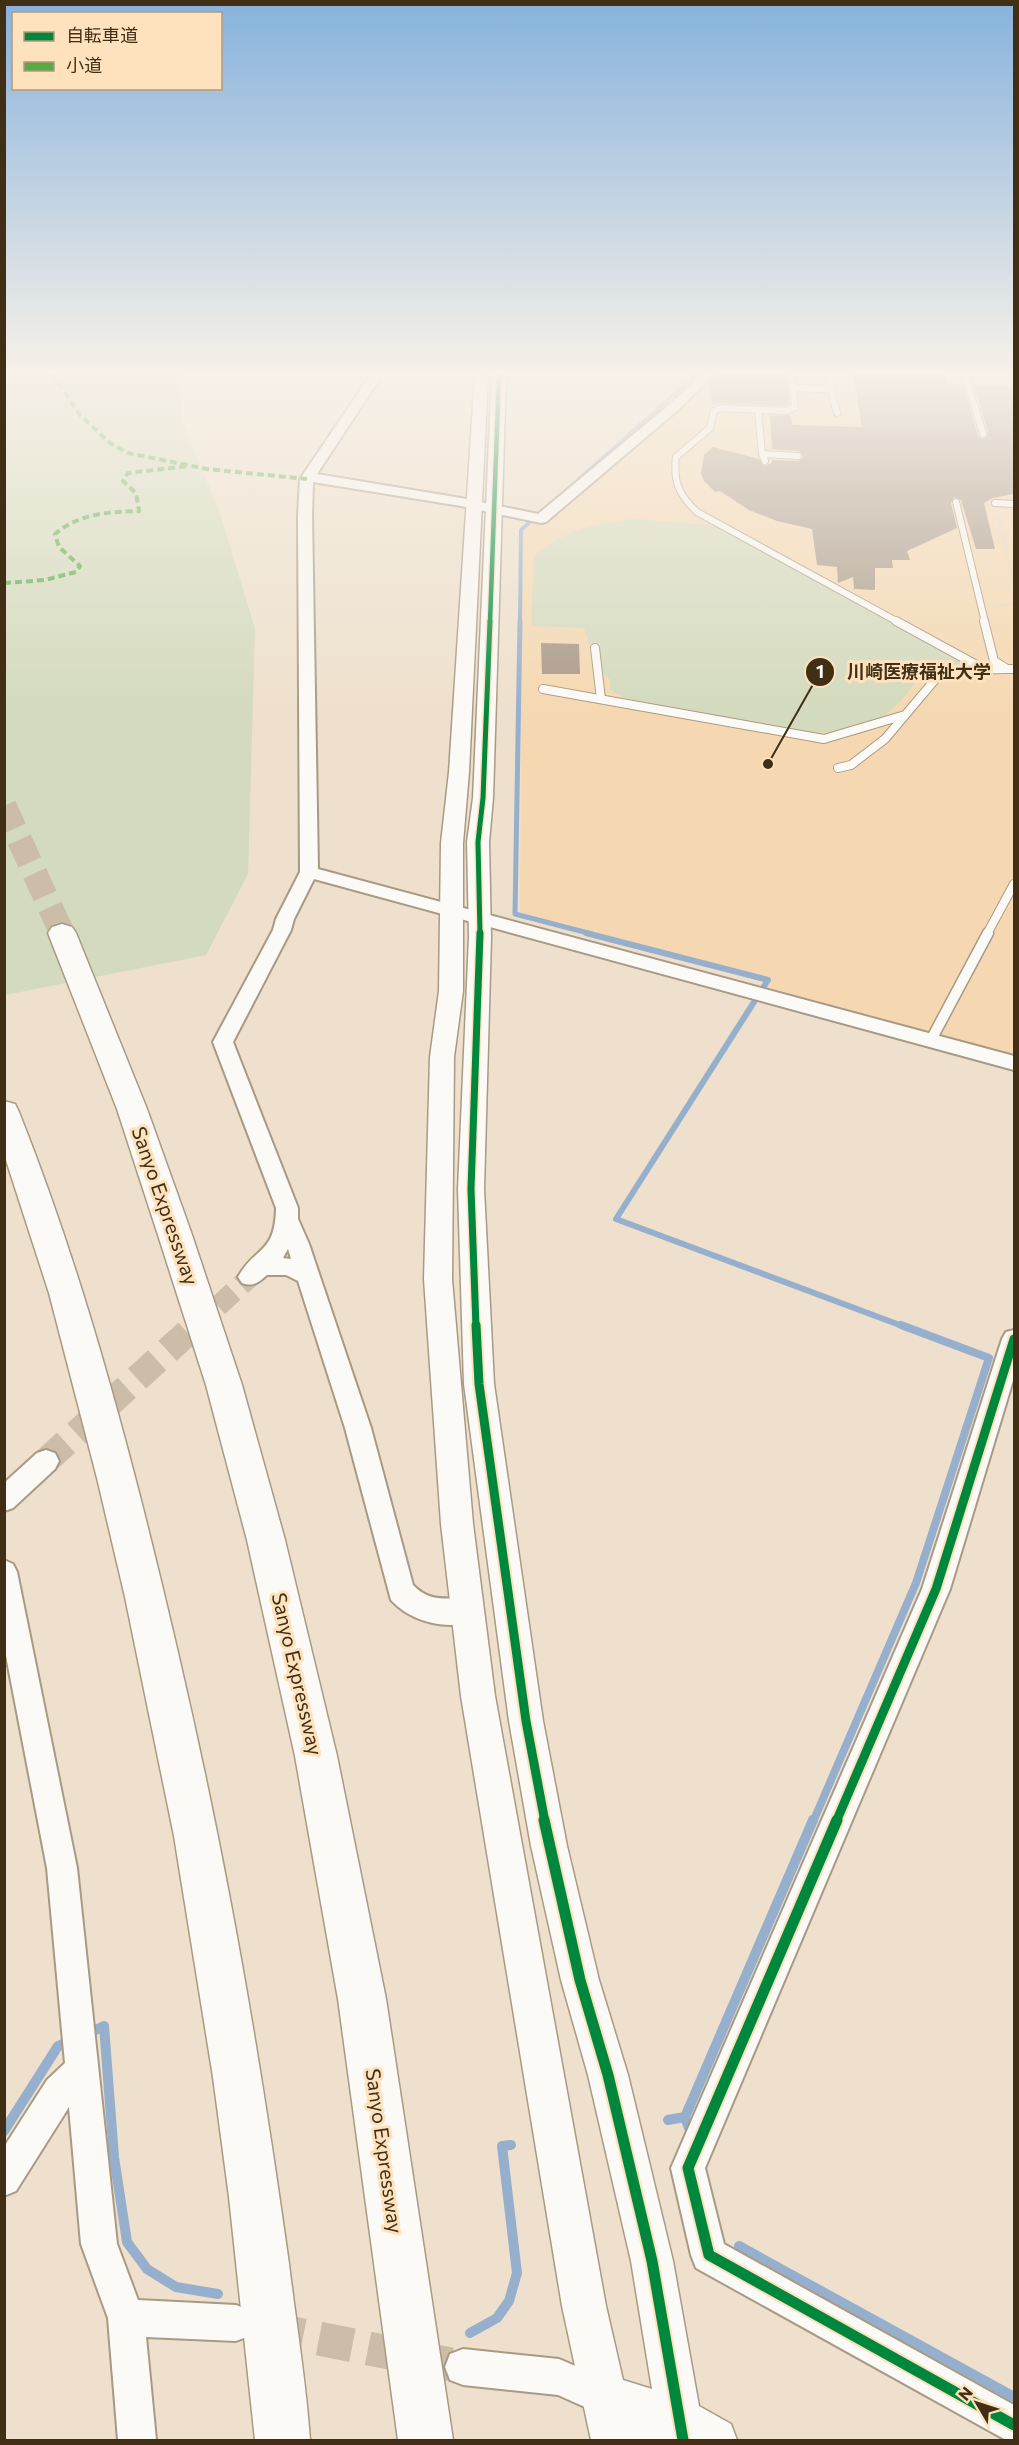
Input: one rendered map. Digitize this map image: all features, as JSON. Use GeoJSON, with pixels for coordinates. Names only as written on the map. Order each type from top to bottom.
{"type":"FeatureCollection","features":[{"type":"Feature","properties":{"kind":"highway","name":"Sanyo Expressway"},"geometry":{"type":"LineString","coordinates":[[62,933],[132,1109],[174,1232],[224,1385],[266,1540],[316,1756],[362,1999],[426,2440]]}},
{"type":"Feature","properties":{"kind":"highway"},"geometry":{"type":"LineString","coordinates":[[4,1112],[61,1272],[144,1585],[190,1794],[234,2044],[283,2440]]}},
{"type":"Feature","properties":{"kind":"street"},"geometry":{"type":"LineString","coordinates":[[307,488],[309,872],[224,1042],[287,1208],[288,1221],[285,1240],[256,1272],[285,1266],[301,1270],[308,1276]]}},
{"type":"Feature","properties":{"kind":"street"},"geometry":{"type":"LineString","coordinates":[[372,488],[542,519],[578,488]]}},
{"type":"Feature","properties":{"kind":"street"},"geometry":{"type":"LineString","coordinates":[[484,488],[483,798],[478,842],[451,991],[442,1057],[438,1279],[456,1512],[478,1696],[584,2306],[614,2440]]}},
{"type":"Feature","properties":{"kind":"street"},"geometry":{"type":"LineString","coordinates":[[484,508],[486,488]]}},
{"type":"Feature","properties":{"kind":"street"},"geometry":{"type":"LineString","coordinates":[[309,872],[1014,1062]]}},
{"type":"Feature","properties":{"kind":"street"},"geometry":{"type":"LineString","coordinates":[[466,914],[472,1247],[481,1395],[525,1721],[549,1846],[580,1980],[608,2075],[652,2261],[683,2435]]}},
{"type":"Feature","properties":{"kind":"street"},"geometry":{"type":"LineString","coordinates":[[288,1221],[298,1244],[358,1428],[401,1591],[411,1604],[437,1612],[468,1611]]}},
{"type":"Feature","properties":{"kind":"street"},"geometry":{"type":"LineString","coordinates":[[1014,1339],[936,1589],[688,2168],[710,2255],[1014,2425]]}},
{"type":"Feature","properties":{"kind":"street"},"geometry":{"type":"LineString","coordinates":[[5,1499],[46,1461]]}},
{"type":"Feature","properties":{"kind":"street"},"geometry":{"type":"LineString","coordinates":[[4,1572],[62,1868],[99,2244],[126,2318],[136,2440]]}},
{"type":"Feature","properties":{"kind":"street"},"geometry":{"type":"LineString","coordinates":[[4,2179],[58,2092],[82,2070]]}},
{"type":"Feature","properties":{"kind":"street"},"geometry":{"type":"LineString","coordinates":[[126,2318],[236,2323]]}},
{"type":"Feature","properties":{"kind":"street"},"geometry":{"type":"LineString","coordinates":[[463,2367],[559,2377],[683,2435]]}},
{"type":"Feature","properties":{"kind":"lane"},"geometry":{"type":"LineString","coordinates":[[677,488],[685,502],[697,512],[982,669]]}},
{"type":"Feature","properties":{"kind":"lane"},"geometry":{"type":"LineString","coordinates":[[956,502],[994,661],[1011,669]]}},
{"type":"Feature","properties":{"kind":"lane"},"geometry":{"type":"LineString","coordinates":[[994,504],[1014,504]]}},
{"type":"Feature","properties":{"kind":"lane"},"geometry":{"type":"LineString","coordinates":[[595,648],[601,699]]}},
{"type":"Feature","properties":{"kind":"lane"},"geometry":{"type":"LineString","coordinates":[[838,768],[851,765],[885,739],[939,675],[954,670],[1011,669]]}},
{"type":"Feature","properties":{"kind":"lane"},"geometry":{"type":"LineString","coordinates":[[543,689],[824,739],[905,715]]}},
{"type":"Feature","properties":{"kind":"lane"},"geometry":{"type":"LineString","coordinates":[[931,1040],[1014,884]]}},
{"type":"Feature","properties":{"kind":"path"},"geometry":{"type":"LineString","coordinates":[[994,504],[1014,582]]}},
{"type":"Feature","properties":{"kind":"shaded area"},"geometry":{"type":"Polygon","coordinates":[[[575,488],[1014,488],[1014,1057],[766,989],[770,979],[520,912],[522,532],[575,488]]]}},
{"type":"Feature","properties":{"kind":"green space"},"geometry":{"type":"Polygon","coordinates":[[[5,488],[210,488],[220,513],[255,629],[248,874],[206,955],[5,995],[5,488]]]}},
{"type":"Feature","properties":{"kind":"green space"},"geometry":{"type":"Polygon","coordinates":[[[637,519],[719,526],[963,662],[961,665],[946,664],[935,667],[925,673],[894,708],[875,721],[855,728],[823,733],[802,733],[634,703],[610,690],[610,680],[600,670],[600,643],[589,644],[584,628],[531,626],[534,556],[557,540],[582,529],[609,522],[637,519]]]}},
{"type":"Feature","properties":{"kind":"building"},"geometry":{"type":"Polygon","coordinates":[[[711,488],[1014,488],[1014,494],[993,498],[984,503],[995,549],[976,549],[961,500],[954,497],[951,503],[957,528],[907,551],[910,560],[892,560],[893,568],[875,568],[875,590],[854,589],[853,577],[838,583],[837,567],[817,565],[812,529],[777,521],[749,510],[720,491],[715,492],[711,488]]]}},
{"type":"Feature","properties":{"kind":"building"},"geometry":{"type":"Polygon","coordinates":[[[541,643],[579,644],[580,674],[542,674],[541,643]]]}},
{"type":"Feature","properties":{"kind":"waterway"},"geometry":{"type":"LineString","coordinates":[[558,498],[569,488]]}},
{"type":"Feature","properties":{"kind":"waterway"},"geometry":{"type":"LineString","coordinates":[[520,622],[521,530],[538,515]]}},
{"type":"Feature","properties":{"kind":"waterway"},"geometry":{"type":"LineString","coordinates":[[520,621],[515,914],[592,934]]}},
{"type":"Feature","properties":{"kind":"waterway"},"geometry":{"type":"LineString","coordinates":[[586,933],[768,980],[616,1219],[905,1327]]}},
{"type":"Feature","properties":{"kind":"waterway"},"geometry":{"type":"LineString","coordinates":[[813,1822],[916,1583],[989,1358],[901,1325]]}},
{"type":"Feature","properties":{"kind":"waterway"},"geometry":{"type":"LineString","coordinates":[[685,2117],[813,1820]]}},
{"type":"Feature","properties":{"kind":"waterway"},"geometry":{"type":"LineString","coordinates":[[93,2031],[104,2026],[114,2157],[127,2242],[147,2269],[176,2287],[218,2294]]}},
{"type":"Feature","properties":{"kind":"waterway"},"geometry":{"type":"LineString","coordinates":[[4,2131],[58,2046],[65,2043]]}},
{"type":"Feature","properties":{"kind":"waterway"},"geometry":{"type":"LineString","coordinates":[[668,2120],[685,2117]]}},
{"type":"Feature","properties":{"kind":"waterway"},"geometry":{"type":"LineString","coordinates":[[685,2117],[689,2128]]}},
{"type":"Feature","properties":{"kind":"waterway"},"geometry":{"type":"LineString","coordinates":[[470,2333],[497,2318],[509,2301],[517,2273],[502,2146],[511,2145]]}},
{"type":"Feature","properties":{"kind":"waterway"},"geometry":{"type":"LineString","coordinates":[[739,2246],[1014,2397]]}},
{"type":"Feature","properties":{"kind":"tunnel"},"geometry":{"type":"LineString","coordinates":[[4,806],[62,933]]}},
{"type":"Feature","properties":{"kind":"tunnel"},"geometry":{"type":"LineString","coordinates":[[195,1327],[250,1277]]}},
{"type":"Feature","properties":{"kind":"tunnel"},"geometry":{"type":"LineString","coordinates":[[46,1461],[196,1325]]}},
{"type":"Feature","properties":{"kind":"tunnel"},"geometry":{"type":"LineString","coordinates":[[270,2329],[463,2367]]}},
{"type":"Feature","properties":{"kind":"marked path"},"geometry":{"type":"LineString","coordinates":[[4,583],[45,580],[76,572],[80,566],[59,547],[55,534],[83,517],[139,511],[136,493],[131,488]]}},
{"type":"Feature","properties":{"kind":"cycle path"},"geometry":{"type":"LineString","coordinates":[[495,488],[483,798],[478,842],[480,937],[471,1189],[479,1384],[526,1721],[549,1846],[580,1980],[608,2075],[652,2261],[683,2440]]}},
{"type":"Feature","properties":{"kind":"cycle path"},"geometry":{"type":"LineString","coordinates":[[1014,1339],[936,1589],[688,2168],[709,2255],[1014,2425]]}},
{"type":"Feature","properties":{"kind":"place","name":"川崎医療福祉大学"},"geometry":{"type":"Point","coordinates":[768,764]}}]}
